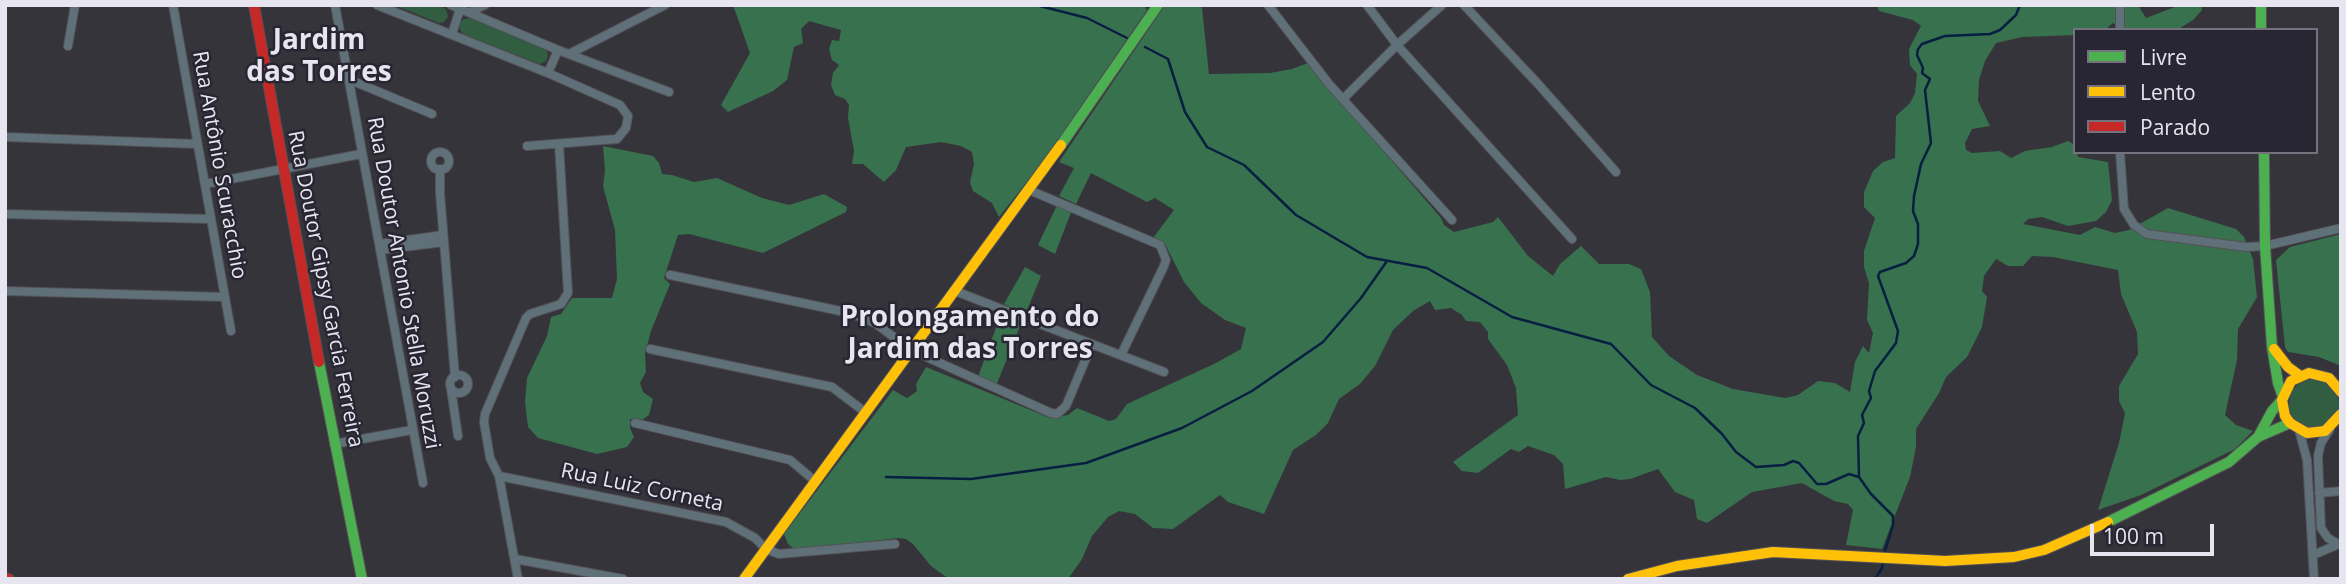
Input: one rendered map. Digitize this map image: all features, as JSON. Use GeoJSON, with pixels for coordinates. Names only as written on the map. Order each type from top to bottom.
{"type":"FeatureCollection","features":[{"type":"Feature","properties":{"kind":"street"},"geometry":{"type":"LineString","coordinates":[[68,46],[75,5]]}},
{"type":"Feature","properties":{"kind":"street","name":"Rua Antônio Scuracchio"},"geometry":{"type":"LineString","coordinates":[[173,5],[231,331]]}},
{"type":"Feature","properties":{"kind":"street","name":"Rua Doutor Gipsy Garcia Ferreira"},"geometry":{"type":"LineString","coordinates":[[254,5],[334,444],[362,579]]}},
{"type":"Feature","properties":{"kind":"street","name":"Rua Doutor Antonio Stella Moruzzi"},"geometry":{"type":"LineString","coordinates":[[335,5],[423,483]]}},
{"type":"Feature","properties":{"kind":"street"},"geometry":{"type":"LineString","coordinates":[[377,5],[548,73],[620,105],[628,116],[626,128],[620,137],[608,141],[527,146]]}},
{"type":"Feature","properties":{"kind":"street"},"geometry":{"type":"LineString","coordinates":[[451,5],[558,50],[669,92]]}},
{"type":"Feature","properties":{"kind":"street"},"geometry":{"type":"LineString","coordinates":[[470,12],[485,5]]}},
{"type":"Feature","properties":{"kind":"street"},"geometry":{"type":"LineString","coordinates":[[569,54],[665,5]]}},
{"type":"Feature","properties":{"kind":"street"},"geometry":{"type":"LineString","coordinates":[[744,579],[1029,190],[1158,5]]}},
{"type":"Feature","properties":{"kind":"street"},"geometry":{"type":"LineString","coordinates":[[1268,5],[1343,99],[1452,220]]}},
{"type":"Feature","properties":{"kind":"street"},"geometry":{"type":"LineString","coordinates":[[1367,5],[1397,45],[1573,239]]}},
{"type":"Feature","properties":{"kind":"street"},"geometry":{"type":"LineString","coordinates":[[1343,99],[1442,5]]}},
{"type":"Feature","properties":{"kind":"street"},"geometry":{"type":"LineString","coordinates":[[1464,5],[1616,172]]}},
{"type":"Feature","properties":{"kind":"street"},"geometry":{"type":"LineString","coordinates":[[2120,5],[2120,28]]}},
{"type":"Feature","properties":{"kind":"street"},"geometry":{"type":"LineString","coordinates":[[2261,5],[2261,28]]}},
{"type":"Feature","properties":{"kind":"street"},"geometry":{"type":"LineString","coordinates":[[452,34],[460,9]]}},
{"type":"Feature","properties":{"kind":"street"},"geometry":{"type":"LineString","coordinates":[[548,73],[558,50]]}},
{"type":"Feature","properties":{"kind":"street"},"geometry":{"type":"LineString","coordinates":[[348,79],[432,114]]}},
{"type":"Feature","properties":{"kind":"street"},"geometry":{"type":"LineString","coordinates":[[7,137],[198,144]]}},
{"type":"Feature","properties":{"kind":"street"},"geometry":{"type":"LineString","coordinates":[[518,579],[499,476],[490,458],[484,431],[485,414],[526,318],[530,314],[561,304],[568,293],[559,144]]}},
{"type":"Feature","properties":{"kind":"street"},"geometry":{"type":"LineString","coordinates":[[205,184],[361,154]]}},
{"type":"Feature","properties":{"kind":"street"},"geometry":{"type":"LineString","coordinates":[[2120,154],[2124,209],[2134,225],[2147,234],[2246,247],[2266,246],[2341,228]]}},
{"type":"Feature","properties":{"kind":"street"},"geometry":{"type":"LineString","coordinates":[[2264,154],[2272,347],[2282,408],[2294,427],[2307,460],[2314,579]]}},
{"type":"Feature","properties":{"kind":"street"},"geometry":{"type":"LineString","coordinates":[[440,169],[455,377],[450,386],[458,436]]}},
{"type":"Feature","properties":{"kind":"street"},"geometry":{"type":"LineString","coordinates":[[1029,190],[1155,242],[1163,249],[1166,260],[1164,266],[1121,355]]}},
{"type":"Feature","properties":{"kind":"street"},"geometry":{"type":"LineString","coordinates":[[5,214],[211,219]]}},
{"type":"Feature","properties":{"kind":"street"},"geometry":{"type":"LineString","coordinates":[[379,247],[444,239]]}},
{"type":"Feature","properties":{"kind":"street"},"geometry":{"type":"LineString","coordinates":[[670,275],[850,313],[875,323],[911,350],[1057,414],[1063,410],[1091,344]]}},
{"type":"Feature","properties":{"kind":"street"},"geometry":{"type":"LineString","coordinates":[[5,291],[225,298]]}},
{"type":"Feature","properties":{"kind":"street"},"geometry":{"type":"LineString","coordinates":[[955,291],[1164,372]]}},
{"type":"Feature","properties":{"kind":"street"},"geometry":{"type":"LineString","coordinates":[[2272,347],[2288,367],[2300,375]]}},
{"type":"Feature","properties":{"kind":"street"},"geometry":{"type":"LineString","coordinates":[[650,349],[832,387],[865,412]]}},
{"type":"Feature","properties":{"kind":"street"},"geometry":{"type":"LineString","coordinates":[[2258,437],[2291,381],[2300,375],[2320,373],[2329,377],[2341,392]]}},
{"type":"Feature","properties":{"kind":"street"},"geometry":{"type":"LineString","coordinates":[[455,377],[465,377],[468,384],[455,412]]}},
{"type":"Feature","properties":{"kind":"street"},"geometry":{"type":"LineString","coordinates":[[450,386],[457,393],[466,390]]}},
{"type":"Feature","properties":{"kind":"street"},"geometry":{"type":"LineString","coordinates":[[1628,579],[1677,566],[1773,552],[1945,561],[1980,560],[2044,550],[2073,539],[2229,462],[2258,437],[2274,428],[2294,427],[2316,433],[2338,420]]}},
{"type":"Feature","properties":{"kind":"street"},"geometry":{"type":"LineString","coordinates":[[2338,420],[2324,437],[2319,450],[2319,493],[2321,528],[2328,538],[2339,544]]}},
{"type":"Feature","properties":{"kind":"street"},"geometry":{"type":"LineString","coordinates":[[635,423],[790,460],[815,481]]}},
{"type":"Feature","properties":{"kind":"street"},"geometry":{"type":"LineString","coordinates":[[334,444],[412,430]]}},
{"type":"Feature","properties":{"kind":"street","name":"Rua Luiz Corneta"},"geometry":{"type":"LineString","coordinates":[[499,476],[726,522],[755,538],[766,549],[779,554],[895,544]]}},
{"type":"Feature","properties":{"kind":"street"},"geometry":{"type":"LineString","coordinates":[[2319,493],[2341,491]]}},
{"type":"Feature","properties":{"kind":"street"},"geometry":{"type":"LineString","coordinates":[[2313,555],[2339,544]]}},
{"type":"Feature","properties":{"kind":"street"},"geometry":{"type":"LineString","coordinates":[[515,559],[623,579]]}},
{"type":"Feature","properties":{"kind":"green space"},"geometry":{"type":"Polygon","coordinates":[[[394,5],[439,5],[446,9],[448,17],[439,23],[394,5]]]}},
{"type":"Feature","properties":{"kind":"green space"},"geometry":{"type":"Polygon","coordinates":[[[733,5],[1144,5],[1147,10],[1042,163],[999,217],[992,203],[973,191],[970,182],[974,164],[972,152],[961,146],[941,142],[906,147],[896,170],[884,182],[863,164],[852,164],[854,151],[848,118],[849,105],[845,99],[835,95],[831,85],[833,73],[839,65],[832,60],[829,49],[832,40],[839,41],[841,30],[809,21],[801,29],[803,43],[794,47],[787,80],[773,91],[728,112],[721,105],[750,53],[733,5]]]}},
{"type":"Feature","properties":{"kind":"green space"},"geometry":{"type":"Polygon","coordinates":[[[1165,5],[1198,5],[1202,8],[1209,74],[1270,73],[1308,63],[1441,218],[1444,225],[1454,232],[1493,222],[1498,217],[1528,256],[1553,276],[1560,264],[1581,246],[1599,264],[1629,264],[1641,269],[1650,292],[1652,337],[1669,356],[1697,375],[1733,389],[1785,398],[1798,395],[1818,381],[1835,383],[1850,392],[1855,362],[1863,346],[1869,353],[1873,333],[1867,320],[1869,283],[1864,267],[1864,251],[1875,218],[1864,207],[1864,192],[1873,171],[1883,162],[1895,158],[1896,116],[1910,103],[1915,93],[1917,74],[1910,65],[1909,49],[1921,26],[1913,20],[1879,11],[1877,5],[2138,5],[2146,18],[2180,5],[2201,5],[2202,10],[2193,20],[2180,28],[2119,28],[2113,23],[2107,28],[2073,28],[2073,35],[2022,37],[1996,43],[1985,61],[1979,80],[1978,101],[1990,126],[1972,129],[1965,143],[1966,150],[1972,153],[2000,151],[2011,158],[2025,151],[2052,147],[2068,141],[2073,144],[2073,154],[2077,154],[2078,157],[2108,162],[2112,200],[2106,212],[2096,221],[2068,226],[2042,217],[2028,219],[2023,224],[2080,235],[2095,227],[2115,233],[2129,230],[2168,208],[2236,229],[2244,237],[2253,259],[2257,297],[2238,329],[2237,360],[2225,415],[2236,425],[2253,431],[2235,449],[2141,495],[2098,510],[2119,443],[2125,413],[2119,401],[2119,386],[2138,354],[2137,332],[2121,294],[2118,270],[2053,257],[2032,256],[2023,266],[2008,266],[1996,259],[1984,276],[1982,291],[1987,297],[1982,327],[1967,357],[1946,377],[1916,429],[1916,447],[1910,477],[1882,549],[1846,545],[1853,510],[1848,504],[1834,501],[1802,483],[1752,492],[1707,523],[1697,519],[1694,500],[1675,492],[1658,469],[1630,479],[1606,477],[1565,489],[1563,464],[1554,455],[1528,446],[1519,452],[1511,449],[1478,473],[1462,471],[1453,462],[1518,415],[1516,388],[1507,365],[1488,339],[1488,332],[1480,322],[1466,321],[1451,308],[1435,310],[1430,301],[1413,311],[1393,330],[1375,366],[1360,384],[1339,399],[1328,423],[1316,435],[1293,450],[1264,514],[1228,502],[1220,495],[1173,529],[1153,528],[1135,514],[1119,511],[1108,517],[1092,536],[1082,559],[1068,579],[949,579],[931,566],[913,544],[898,538],[806,550],[794,549],[788,544],[784,534],[893,390],[907,398],[913,394],[917,391],[916,384],[926,367],[1050,418],[1068,415],[1077,408],[1109,421],[1116,419],[1127,404],[1241,349],[1246,328],[1225,320],[1201,303],[1184,282],[1165,244],[1153,238],[1174,210],[1155,198],[1147,202],[1091,173],[1076,204],[1059,196],[1074,168],[1059,162],[1165,5]]]}},
{"type":"Feature","properties":{"kind":"green space"},"geometry":{"type":"Polygon","coordinates":[[[470,18],[546,49],[546,61],[540,64],[463,34],[459,28],[460,23],[470,18]]]}},
{"type":"Feature","properties":{"kind":"green space"},"geometry":{"type":"Polygon","coordinates":[[[603,146],[653,156],[659,163],[662,174],[694,182],[717,178],[762,198],[789,205],[824,194],[847,207],[846,212],[763,253],[689,234],[678,235],[664,278],[670,284],[651,331],[645,353],[646,372],[640,383],[643,392],[653,399],[649,415],[642,420],[630,419],[634,437],[627,447],[597,454],[538,438],[528,427],[525,402],[527,378],[547,336],[551,317],[561,314],[572,298],[612,298],[617,279],[615,230],[603,186],[603,146]]]}},
{"type":"Feature","properties":{"kind":"green space"},"geometry":{"type":"Polygon","coordinates":[[[1057,205],[1072,210],[1055,254],[1038,245],[1057,205]]]}},
{"type":"Feature","properties":{"kind":"green space"},"geometry":{"type":"Polygon","coordinates":[[[2341,234],[2341,366],[2319,357],[2288,352],[2285,347],[2276,260],[2290,247],[2341,234]]]}},
{"type":"Feature","properties":{"kind":"green space"},"geometry":{"type":"Polygon","coordinates":[[[1025,267],[1041,276],[1025,315],[1004,304],[1025,267]]]}},
{"type":"Feature","properties":{"kind":"green space"},"geometry":{"type":"Polygon","coordinates":[[[1001,314],[1022,321],[996,386],[978,377],[1001,314]]]}},
{"type":"Feature","properties":{"kind":"green space"},"geometry":{"type":"Polygon","coordinates":[[[2314,379],[2331,387],[2339,404],[2331,421],[2314,429],[2297,421],[2289,404],[2297,387],[2314,379]]]}},
{"type":"Feature","properties":{"kind":"waterway"},"geometry":{"type":"LineString","coordinates":[[1036,5],[1087,18],[1127,38]]}},
{"type":"Feature","properties":{"kind":"waterway"},"geometry":{"type":"LineString","coordinates":[[1884,554],[1893,516],[1871,494],[1859,477],[1858,436],[1864,423],[1862,415],[1871,398],[1869,391],[1875,371],[1896,343],[1898,331],[1878,276],[1880,272],[1906,263],[1914,256],[1918,244],[1918,224],[1913,211],[1914,196],[1921,164],[1931,143],[1925,90],[1930,79],[1922,73],[1918,49],[1922,44],[1945,36],[1990,34],[2000,30],[2016,15],[2020,5]]}},
{"type":"Feature","properties":{"kind":"waterway"},"geometry":{"type":"LineString","coordinates":[[1145,47],[1168,59],[1185,112],[1207,147],[1244,165],[1296,215],[1367,257],[1427,268],[1512,317],[1611,344],[1651,385],[1695,408],[1736,452],[1756,467],[1784,465],[1793,461],[1799,463],[1817,484],[1826,484],[1849,474],[1859,477]]}},
{"type":"Feature","properties":{"kind":"waterway"},"geometry":{"type":"LineString","coordinates":[[886,477],[971,479],[1086,463],[1182,428],[1252,391],[1323,342],[1361,298],[1387,261]]}},
{"type":"Feature","properties":{"kind":"waterway"},"geometry":{"type":"LineString","coordinates":[[1875,579],[1883,561]]}},
{"type":"Feature","properties":{"kind":"traffic: fast"},"geometry":{"type":"LineString","coordinates":[[1061,145],[1158,5]]}},
{"type":"Feature","properties":{"kind":"traffic: fast"},"geometry":{"type":"LineString","coordinates":[[2261,5],[2261,28]]}},
{"type":"Feature","properties":{"kind":"traffic: fast"},"geometry":{"type":"LineString","coordinates":[[2264,154],[2265,246],[2272,347],[2283,397]]}},
{"type":"Feature","properties":{"kind":"traffic: fast"},"geometry":{"type":"LineString","coordinates":[[319,362],[362,579]]}},
{"type":"Feature","properties":{"kind":"traffic: fast"},"geometry":{"type":"LineString","coordinates":[[2258,437],[2272,411],[2282,400]]}},
{"type":"Feature","properties":{"kind":"traffic: fast"},"geometry":{"type":"LineString","coordinates":[[2108,522],[2229,462],[2258,437],[2290,423]]}},
{"type":"Feature","properties":{"kind":"traffic: slow"},"geometry":{"type":"LineString","coordinates":[[744,579],[1061,145]]}},
{"type":"Feature","properties":{"kind":"traffic: slow"},"geometry":{"type":"LineString","coordinates":[[2274,349],[2288,367],[2299,375]]}},
{"type":"Feature","properties":{"kind":"traffic: slow"},"geometry":{"type":"LineString","coordinates":[[2341,392],[2329,378],[2309,373],[2291,381],[2282,400],[2285,416],[2290,423],[2307,433],[2325,431],[2341,414]]}},
{"type":"Feature","properties":{"kind":"traffic: slow"},"geometry":{"type":"LineString","coordinates":[[1628,579],[1677,566],[1773,552],[1945,561],[2014,557],[2044,550],[2108,522]]}},
{"type":"Feature","properties":{"kind":"traffic: jam"},"geometry":{"type":"LineString","coordinates":[[254,5],[319,362]]}},
{"type":"Feature","properties":{"kind":"traffic: jam"},"geometry":{"type":"LineString","coordinates":[[5,578],[9,579]]}},
{"type":"Feature","properties":{"kind":"district","name":"Jardim das Torres"},"geometry":{"type":"Point","coordinates":[319,57]}},
{"type":"Feature","properties":{"kind":"district","name":"Prolongamento do Jardim das Torres"},"geometry":{"type":"Point","coordinates":[970,334]}}]}
